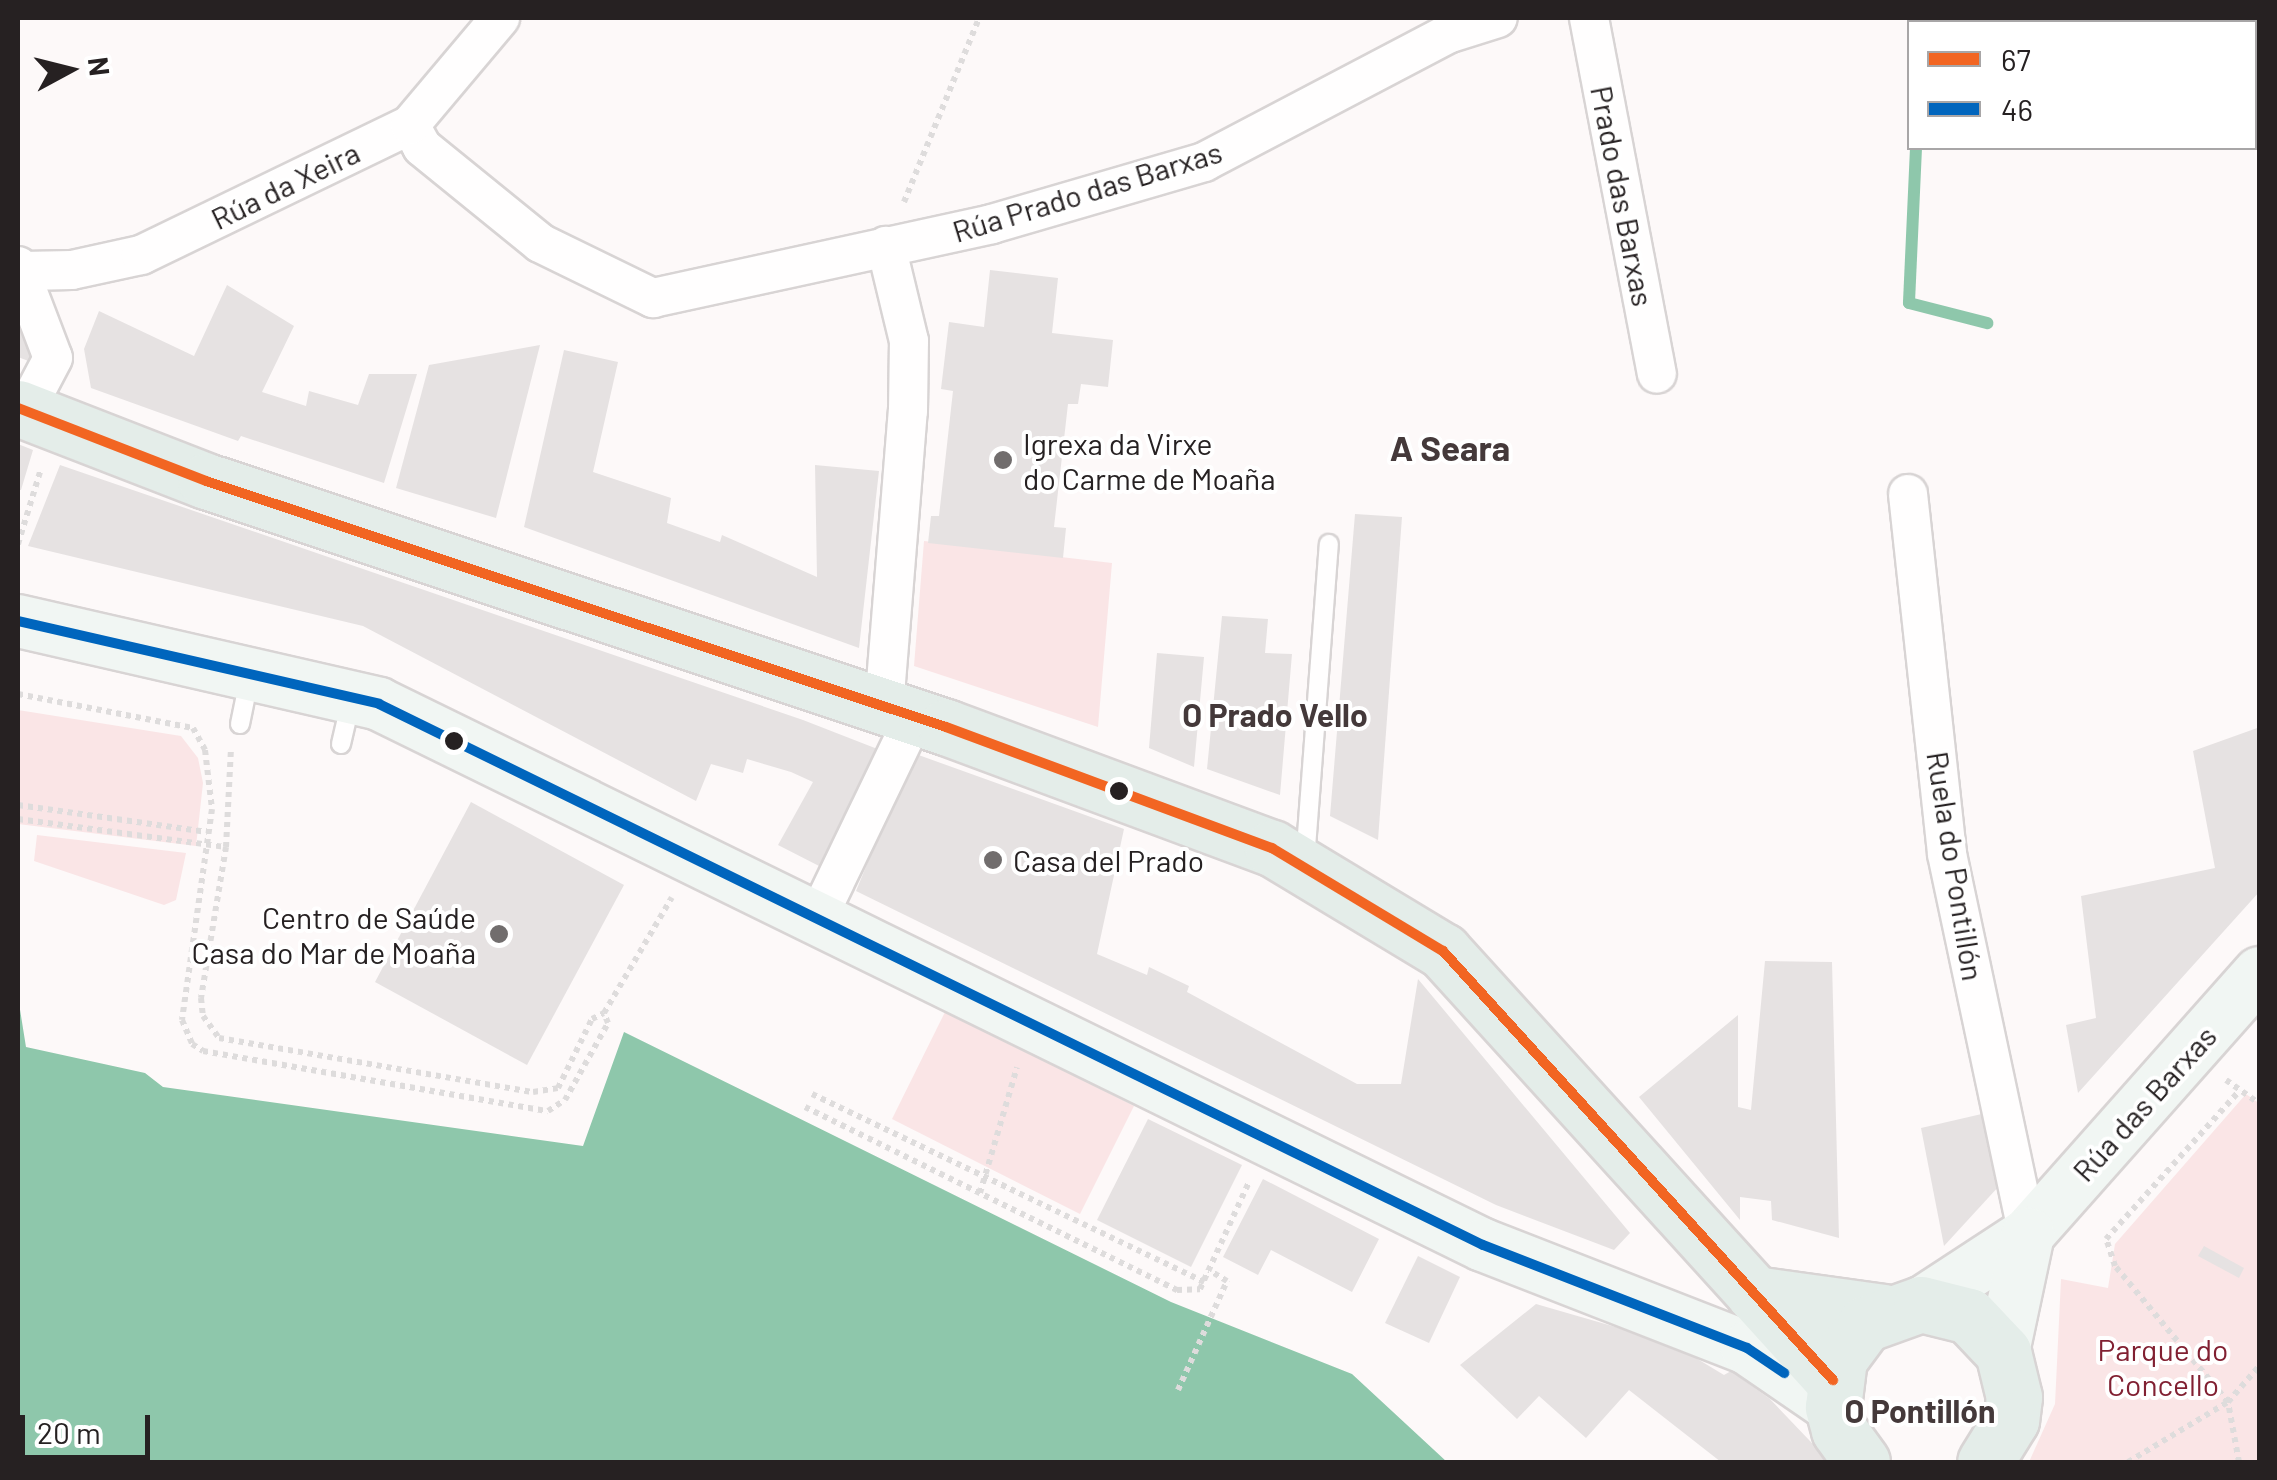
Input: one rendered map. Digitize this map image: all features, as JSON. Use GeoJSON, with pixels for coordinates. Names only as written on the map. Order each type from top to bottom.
{"type":"FeatureCollection","features":[{"type":"Feature","properties":{"kind":"main road"},"geometry":{"type":"LineString","coordinates":[[29,426],[206,481],[899,712],[1116,788],[1304,866],[1443,951],[1754,1294],[1833,1394]]}},
{"type":"Feature","properties":{"kind":"main road"},"geometry":{"type":"LineString","coordinates":[[1754,1294],[1969,1316],[2004,1352],[2014,1397],[2011,1420],[1984,1462]]}},
{"type":"Feature","properties":{"kind":"main road"},"geometry":{"type":"LineString","coordinates":[[1862,1462],[1839,1430],[1833,1394],[1850,1340],[1903,1308]]}},
{"type":"Feature","properties":{"kind":"street","name":"Rúa da Xeira"},"geometry":{"type":"LineString","coordinates":[[20,269],[72,270],[141,254],[410,125],[500,18]]}},
{"type":"Feature","properties":{"kind":"street","name":"Rúa Prado das Barxas"},"geometry":{"type":"LineString","coordinates":[[410,125],[422,147],[540,243],[653,298],[992,224],[1204,162],[1450,33],[1498,18]]}},
{"type":"Feature","properties":{"kind":"street","name":"Prado das Barxas"},"geometry":{"type":"LineString","coordinates":[[1589,18],[1657,374]]}},
{"type":"Feature","properties":{"kind":"street"},"geometry":{"type":"LineString","coordinates":[[817,919],[899,712],[908,341],[886,246]]}},
{"type":"Feature","properties":{"kind":"street"},"geometry":{"type":"LineString","coordinates":[[20,269],[53,358],[29,426]]}},
{"type":"Feature","properties":{"kind":"street","name":"Ruela do Pontillón"},"geometry":{"type":"LineString","coordinates":[[1908,494],[1947,854],[2028,1234]]}},
{"type":"Feature","properties":{"kind":"street"},"geometry":{"type":"LineString","coordinates":[[18,621],[245,699],[346,721],[378,704],[1484,1245],[1746,1348],[1833,1394]]}},
{"type":"Feature","properties":{"kind":"street","name":"Rúa das Barxas"},"geometry":{"type":"LineString","coordinates":[[1903,1308],[2028,1234],[2260,973]]}},
{"type":"Feature","properties":{"kind":"street"},"geometry":{"type":"LineString","coordinates":[[2004,1352],[2028,1234]]}},
{"type":"Feature","properties":{"kind":"lane"},"geometry":{"type":"LineString","coordinates":[[1304,866],[1329,544]]}},
{"type":"Feature","properties":{"kind":"path"},"geometry":{"type":"LineString","coordinates":[[886,246],[979,18]]}},
{"type":"Feature","properties":{"kind":"path"},"geometry":{"type":"LineString","coordinates":[[18,544],[29,426]]}},
{"type":"Feature","properties":{"kind":"path"},"geometry":{"type":"LineString","coordinates":[[18,694],[193,728],[212,772],[182,1020],[192,1044],[204,1051],[548,1111],[558,1108],[574,1084],[608,1024],[604,1013]]}},
{"type":"Feature","properties":{"kind":"path"},"geometry":{"type":"LineString","coordinates":[[245,699],[226,762],[226,846],[201,998],[204,1016],[218,1038],[546,1093],[558,1088],[592,1019],[604,1013],[694,858]]}},
{"type":"Feature","properties":{"kind":"path"},"geometry":{"type":"LineString","coordinates":[[18,805],[207,832]]}},
{"type":"Feature","properties":{"kind":"path"},"geometry":{"type":"LineString","coordinates":[[18,818],[226,846]]}},
{"type":"Feature","properties":{"kind":"path"},"geometry":{"type":"LineString","coordinates":[[980,1193],[1030,1023]]}},
{"type":"Feature","properties":{"kind":"path"},"geometry":{"type":"LineString","coordinates":[[2240,1090],[2106,1239],[2115,1266],[2228,1402],[2240,1462]]}},
{"type":"Feature","properties":{"kind":"path"},"geometry":{"type":"LineString","coordinates":[[812,1094],[1204,1282]]}},
{"type":"Feature","properties":{"kind":"path"},"geometry":{"type":"LineString","coordinates":[[804,1107],[1176,1290],[1200,1289],[1268,1140]]}},
{"type":"Feature","properties":{"kind":"path"},"geometry":{"type":"LineString","coordinates":[[1178,1390],[1227,1280],[1209,1270]]}},
{"type":"Feature","properties":{"kind":"path"},"geometry":{"type":"LineString","coordinates":[[2128,1462],[2228,1402],[2260,1365]]}},
{"type":"Feature","properties":{"kind":"green space"},"geometry":{"type":"Polygon","coordinates":[[[924,541],[1112,563],[1098,727],[914,666],[924,541]]]}},
{"type":"Feature","properties":{"kind":"green space"},"geometry":{"type":"Polygon","coordinates":[[[18,710],[181,736],[198,758],[203,783],[196,846],[18,824],[18,710]]]}},
{"type":"Feature","properties":{"kind":"green space"},"geometry":{"type":"Polygon","coordinates":[[[37,835],[186,853],[176,900],[164,905],[34,861],[37,835]]]}},
{"type":"Feature","properties":{"kind":"green space"},"geometry":{"type":"Polygon","coordinates":[[[946,1010],[1134,1106],[1080,1214],[892,1119],[946,1010]]]}},
{"type":"Feature","properties":{"kind":"green space","name":"Parque do Concello"},"geometry":{"type":"Polygon","coordinates":[[[2246,1094],[2260,1104],[2259,1462],[2029,1462],[2055,1404],[2061,1279],[2108,1288],[2115,1244],[2246,1094]]]}},
{"type":"Feature","properties":{"kind":"shaded area"},"geometry":{"type":"Polygon","coordinates":[[[18,997],[26,1047],[145,1073],[163,1087],[583,1146],[624,1032],[1171,1302],[1352,1374],[1447,1462],[18,1462],[18,997]]]}},
{"type":"Feature","properties":{"kind":"building","name":"Igrexa da Virxe do Carme de Moaña"},"geometry":{"type":"Polygon","coordinates":[[[990,270],[1058,278],[1052,333],[1113,340],[1108,387],[1081,384],[1078,404],[1068,404],[1054,527],[1066,528],[1063,558],[928,543],[931,516],[939,516],[953,391],[941,389],[949,322],[984,327],[990,270]]]}},
{"type":"Feature","properties":{"kind":"building"},"geometry":{"type":"Polygon","coordinates":[[[227,285],[294,326],[262,392],[306,406],[309,391],[358,405],[369,374],[417,374],[384,483],[241,436],[238,441],[91,388],[84,349],[99,311],[194,356],[227,285]]]}},
{"type":"Feature","properties":{"kind":"building"},"geometry":{"type":"Polygon","coordinates":[[[18,287],[27,298],[31,362],[18,357],[18,287]]]}},
{"type":"Feature","properties":{"kind":"building"},"geometry":{"type":"Polygon","coordinates":[[[540,345],[496,518],[396,488],[429,365],[540,345]]]}},
{"type":"Feature","properties":{"kind":"building"},"geometry":{"type":"Polygon","coordinates":[[[564,350],[618,362],[593,472],[671,498],[667,523],[720,542],[722,535],[817,577],[815,465],[879,471],[859,648],[524,527],[564,350]]]}},
{"type":"Feature","properties":{"kind":"building"},"geometry":{"type":"Polygon","coordinates":[[[18,444],[33,450],[21,490],[18,490],[18,444]]]}},
{"type":"Feature","properties":{"kind":"building"},"geometry":{"type":"Polygon","coordinates":[[[60,465],[803,720],[880,750],[823,868],[778,845],[813,782],[791,772],[747,759],[743,773],[711,764],[696,801],[363,626],[28,546],[60,465]]]}},
{"type":"Feature","properties":{"kind":"building"},"geometry":{"type":"Polygon","coordinates":[[[1355,514],[1402,517],[1378,840],[1330,816],[1355,514]]]}},
{"type":"Feature","properties":{"kind":"building"},"geometry":{"type":"Polygon","coordinates":[[[1222,616],[1268,619],[1265,653],[1292,654],[1280,795],[1207,769],[1222,616]]]}},
{"type":"Feature","properties":{"kind":"building"},"geometry":{"type":"Polygon","coordinates":[[[1157,653],[1204,657],[1194,767],[1149,748],[1157,653]]]}},
{"type":"Feature","properties":{"kind":"building"},"geometry":{"type":"Polygon","coordinates":[[[2260,727],[2260,891],[2078,1093],[2066,1025],[2096,1018],[2081,896],[2215,868],[2193,751],[2260,727]]]}},
{"type":"Feature","properties":{"kind":"building"},"geometry":{"type":"Polygon","coordinates":[[[913,753],[1124,829],[1097,954],[1147,975],[1149,967],[1189,986],[1187,992],[1357,1084],[1401,1084],[1418,979],[1630,1233],[1614,1250],[1496,1205],[856,891],[913,753]]]}},
{"type":"Feature","properties":{"kind":"building","name":"Centro de Saúde Casa do Mar de Moaña"},"geometry":{"type":"Polygon","coordinates":[[[471,802],[624,885],[527,1065],[375,982],[471,802]]]}},
{"type":"Feature","properties":{"kind":"building"},"geometry":{"type":"Polygon","coordinates":[[[1765,961],[1832,962],[1839,1238],[1772,1220],[1771,1201],[1740,1197],[1740,1220],[1639,1097],[1738,1015],[1738,1107],[1751,1110],[1765,961]]]}},
{"type":"Feature","properties":{"kind":"building"},"geometry":{"type":"Polygon","coordinates":[[[1986,1113],[2000,1185],[1944,1246],[1921,1128],[1986,1113]]]}},
{"type":"Feature","properties":{"kind":"building"},"geometry":{"type":"Polygon","coordinates":[[[1148,1119],[1242,1165],[1191,1267],[1097,1220],[1148,1119]]]}},
{"type":"Feature","properties":{"kind":"building"},"geometry":{"type":"Polygon","coordinates":[[[1263,1179],[1379,1239],[1352,1292],[1271,1250],[1258,1275],[1223,1257],[1263,1179]]]}},
{"type":"Feature","properties":{"kind":"building"},"geometry":{"type":"Polygon","coordinates":[[[2204,1246],[2244,1268],[2239,1278],[2198,1256],[2204,1246]]]}},
{"type":"Feature","properties":{"kind":"building"},"geometry":{"type":"Polygon","coordinates":[[[1418,1256],[1460,1277],[1429,1343],[1385,1323],[1418,1256]]]}},
{"type":"Feature","properties":{"kind":"building"},"geometry":{"type":"Polygon","coordinates":[[[1536,1304],[1671,1343],[1724,1375],[1731,1371],[1770,1399],[1830,1462],[1721,1462],[1629,1390],[1586,1438],[1539,1396],[1517,1419],[1460,1365],[1536,1304]]]}},
{"type":"Feature","properties":{"kind":"waterway"},"geometry":{"type":"LineString","coordinates":[[1916,150],[1909,303],[1987,323]]}},
{"type":"Feature","properties":{"kind":"transit line","name":"67"},"geometry":{"type":"LineString","coordinates":[[18,408],[206,481],[946,727],[1272,848],[1443,951],[1833,1380]]}},
{"type":"Feature","properties":{"kind":"transit line","name":"46"},"geometry":{"type":"LineString","coordinates":[[18,621],[379,704],[1483,1245],[1747,1348],[1784,1373]]}},
{"type":"Feature","properties":{"kind":"place","name":"Igrexa da Virxe do Carme de Moaña"},"geometry":{"type":"Point","coordinates":[1003,460]}},
{"type":"Feature","properties":{"kind":"place","name":"Casa del Prado"},"geometry":{"type":"Point","coordinates":[993,860]}},
{"type":"Feature","properties":{"kind":"place","name":"Centro de Saúde Casa do Mar de Moaña"},"geometry":{"type":"Point","coordinates":[499,934]}},
{"type":"Feature","properties":{"kind":"district","name":"A Seara"},"geometry":{"type":"Point","coordinates":[1450,447]}},
{"type":"Feature","properties":{"kind":"district","name":"O Prado Vello"},"geometry":{"type":"Point","coordinates":[1275,714]}},
{"type":"Feature","properties":{"kind":"district","name":"O Pontillón"},"geometry":{"type":"Point","coordinates":[1920,1410]}}]}
